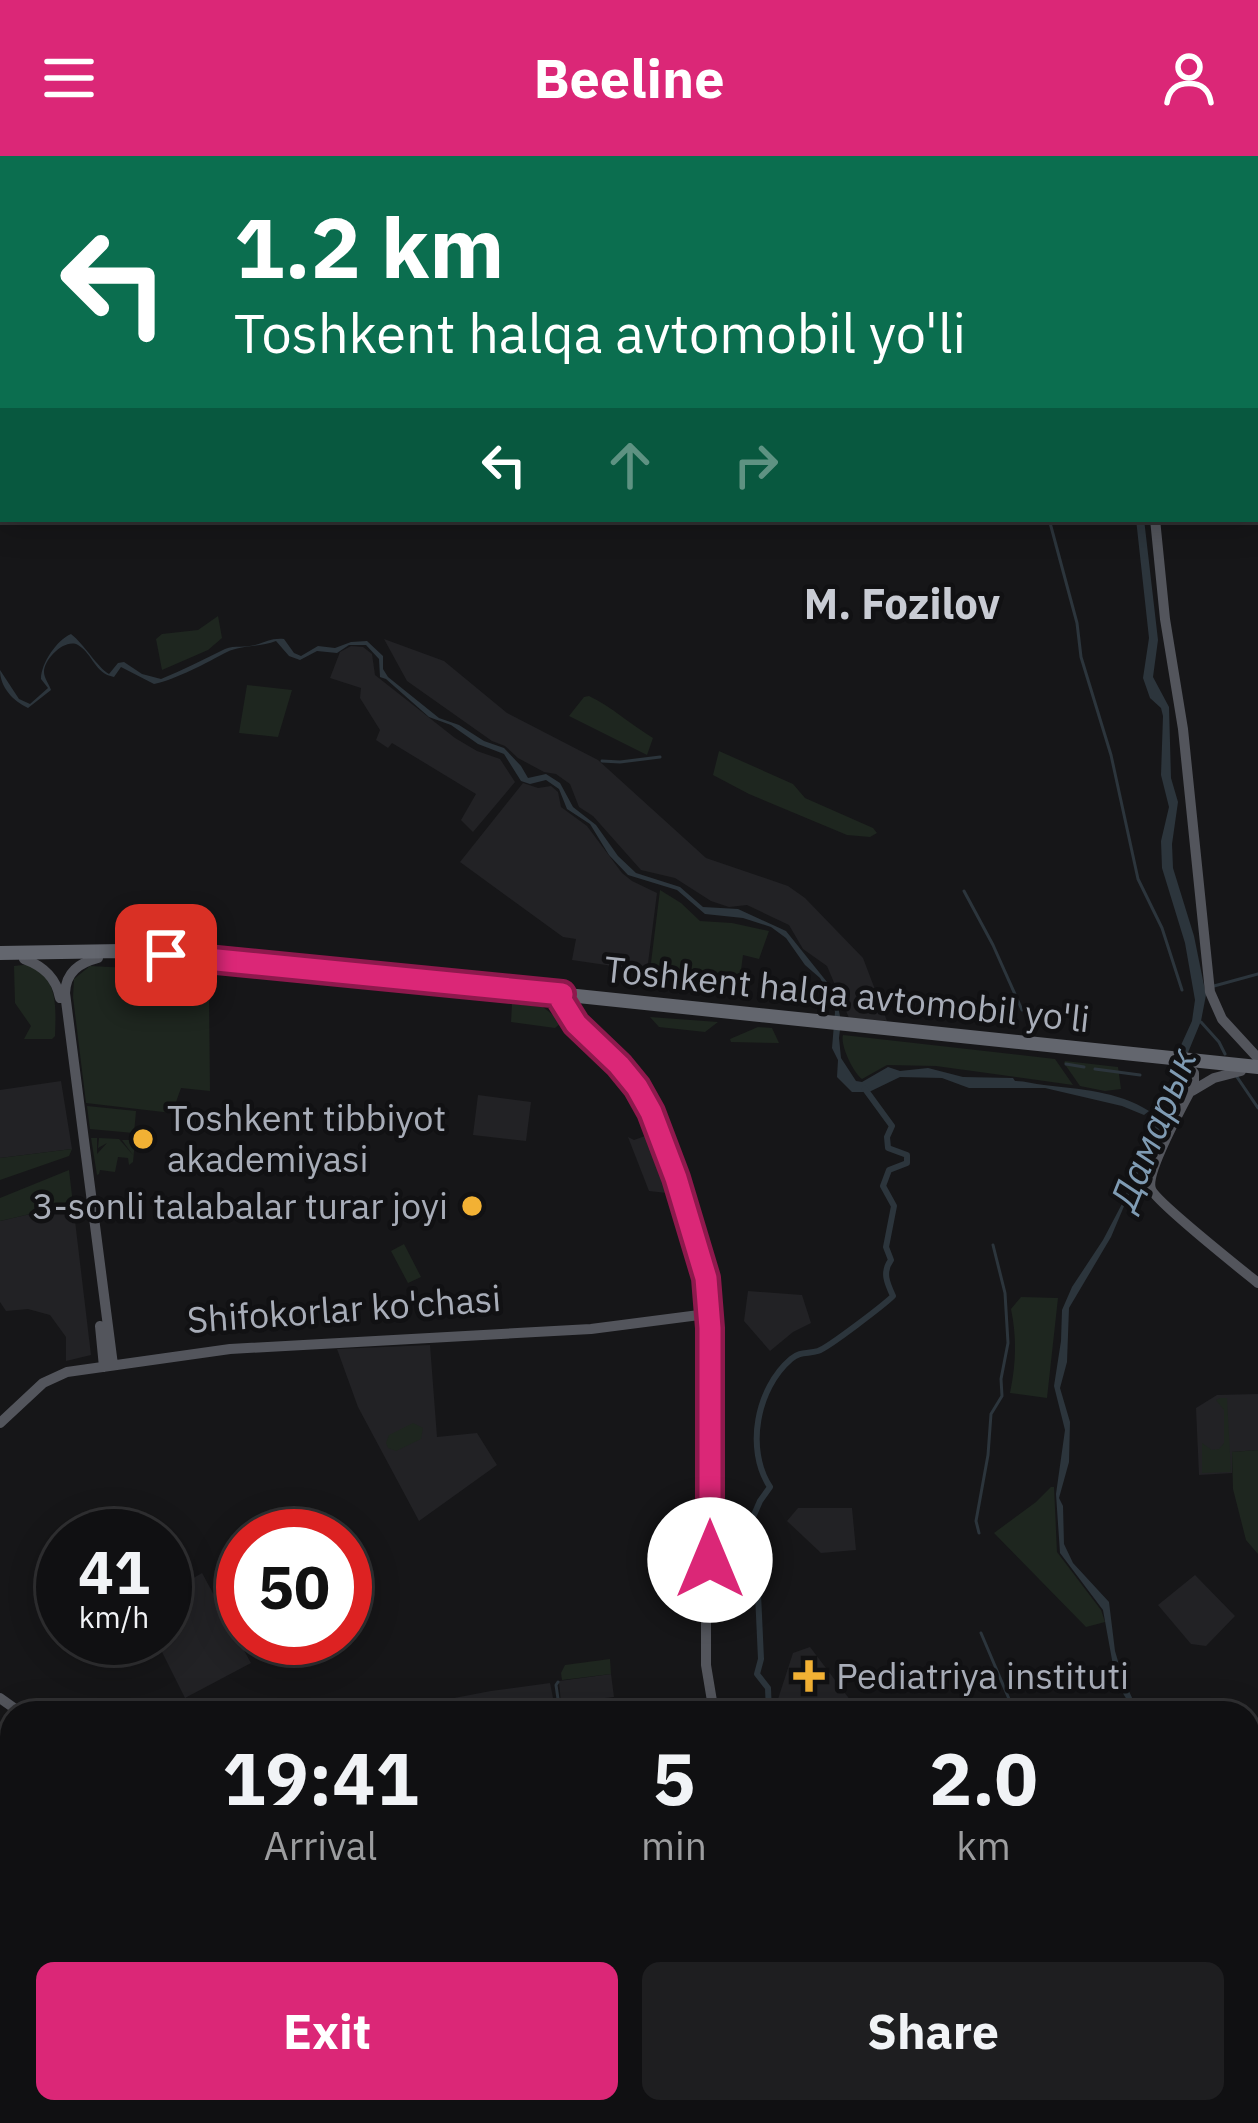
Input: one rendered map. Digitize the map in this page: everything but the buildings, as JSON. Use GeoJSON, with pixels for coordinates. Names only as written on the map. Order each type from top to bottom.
{"type":"FeatureCollection","features":[{"type":"Feature","properties":{"kind":"highway","name":"Toshkent halqa avtomobil yo'li"},"geometry":{"type":"LineString","coordinates":[[0,957],[73,950],[166,958],[1236,1068],[1258,1066]]}},
{"type":"Feature","properties":{"kind":"highway","name":"Toshkent halqa avtomobil yo'li"},"geometry":{"type":"LineString","coordinates":[[0,957],[166,958]]}},
{"type":"Feature","properties":{"kind":"main road"},"geometry":{"type":"LineString","coordinates":[[1155,522],[1210,992],[1218,1013],[1258,1066]]}},
{"type":"Feature","properties":{"kind":"main road"},"geometry":{"type":"LineString","coordinates":[[62,994],[74,969],[98,958]]}},
{"type":"Feature","properties":{"kind":"main road"},"geometry":{"type":"LineString","coordinates":[[24,959],[46,970],[62,994],[108,1363]]}},
{"type":"Feature","properties":{"kind":"main road"},"geometry":{"type":"LineString","coordinates":[[558,997],[579,1031],[616,1066],[649,1113],[697,1260],[707,1312],[710,1656],[716,1701]]}},
{"type":"Feature","properties":{"kind":"main road"},"geometry":{"type":"LineString","coordinates":[[1190,1093],[1236,1068],[1244,1056],[1241,1042]]}},
{"type":"Feature","properties":{"kind":"main road"},"geometry":{"type":"LineString","coordinates":[[1189,1063],[1196,1076],[1161,1151],[1150,1188],[1258,1283]]}},
{"type":"Feature","properties":{"kind":"main road","name":"Shifokorlar ko'chasi"},"geometry":{"type":"LineString","coordinates":[[0,1420],[40,1378],[64,1366],[230,1349],[591,1328],[707,1312]]}},
{"type":"Feature","properties":{"kind":"main road","name":"Shifokorlar ko'chasi"},"geometry":{"type":"LineString","coordinates":[[108,1363],[230,1344],[707,1312]]}},
{"type":"Feature","properties":{"kind":"shaded area"},"geometry":{"type":"Polygon","coordinates":[[[218,616],[222,638],[208,650],[162,670],[156,639],[162,634],[198,630],[218,616]]]}},
{"type":"Feature","properties":{"kind":"shaded area"},"geometry":{"type":"Polygon","coordinates":[[[384,639],[444,661],[507,713],[598,760],[706,858],[788,886],[805,898],[863,958],[887,1021],[849,1018],[827,966],[803,949],[789,925],[747,905],[729,907],[711,901],[675,878],[641,870],[593,816],[579,807],[570,784],[518,758],[407,681],[384,639]]]}},
{"type":"Feature","properties":{"kind":"shaded area"},"geometry":{"type":"Polygon","coordinates":[[[351,646],[372,654],[375,675],[455,738],[500,759],[515,782],[473,832],[461,820],[476,794],[392,743],[388,748],[376,740],[380,730],[360,698],[361,688],[330,678],[340,652],[351,646]]]}},
{"type":"Feature","properties":{"kind":"shaded area"},"geometry":{"type":"Polygon","coordinates":[[[247,685],[292,690],[278,737],[239,733],[247,685]]]}},
{"type":"Feature","properties":{"kind":"shaded area"},"geometry":{"type":"Polygon","coordinates":[[[589,696],[653,738],[647,755],[569,716],[589,696]]]}},
{"type":"Feature","properties":{"kind":"shaded area"},"geometry":{"type":"Polygon","coordinates":[[[719,751],[793,784],[805,798],[877,833],[847,835],[749,794],[713,775],[719,751]]]}},
{"type":"Feature","properties":{"kind":"shaded area"},"geometry":{"type":"Polygon","coordinates":[[[523,783],[551,786],[558,792],[561,807],[587,826],[622,873],[657,893],[647,971],[572,960],[576,939],[563,937],[460,862],[523,783]]]}},
{"type":"Feature","properties":{"kind":"shaded area"},"geometry":{"type":"Polygon","coordinates":[[[660,890],[700,921],[769,931],[759,959],[743,955],[738,992],[649,979],[660,890]]]}},
{"type":"Feature","properties":{"kind":"shaded area"},"geometry":{"type":"Polygon","coordinates":[[[32,964],[47,978],[54,996],[52,1039],[24,1039],[31,1026],[15,1003],[14,966],[32,964]]]}},
{"type":"Feature","properties":{"kind":"shaded area"},"geometry":{"type":"Polygon","coordinates":[[[90,966],[204,972],[197,994],[209,996],[210,1091],[181,1088],[172,1113],[86,1103],[73,997],[74,979],[90,966]]]}},
{"type":"Feature","properties":{"kind":"shaded area"},"geometry":{"type":"Polygon","coordinates":[[[512,1004],[543,1007],[562,1022],[555,1028],[511,1022],[512,1004]]]}},
{"type":"Feature","properties":{"kind":"shaded area"},"geometry":{"type":"Polygon","coordinates":[[[650,1017],[718,1022],[705,1032],[659,1027],[650,1017]]]}},
{"type":"Feature","properties":{"kind":"shaded area"},"geometry":{"type":"Polygon","coordinates":[[[758,1027],[772,1028],[779,1043],[731,1042],[730,1039],[758,1027]]]}},
{"type":"Feature","properties":{"kind":"shaded area"},"geometry":{"type":"Polygon","coordinates":[[[843,1035],[1055,1059],[1073,1085],[936,1066],[887,1065],[862,1079],[848,1058],[843,1035]]]}},
{"type":"Feature","properties":{"kind":"shaded area"},"geometry":{"type":"Polygon","coordinates":[[[1065,1061],[1118,1067],[1121,1089],[1080,1086],[1065,1061]]]}},
{"type":"Feature","properties":{"kind":"shaded area"},"geometry":{"type":"Polygon","coordinates":[[[61,1081],[72,1149],[0,1158],[0,1090],[61,1081]]]}},
{"type":"Feature","properties":{"kind":"shaded area"},"geometry":{"type":"Polygon","coordinates":[[[478,1095],[531,1102],[526,1141],[473,1135],[478,1095]]]}},
{"type":"Feature","properties":{"kind":"shaded area"},"geometry":{"type":"Polygon","coordinates":[[[87,1106],[136,1111],[134,1133],[90,1129],[87,1106]]]}},
{"type":"Feature","properties":{"kind":"shaded area"},"geometry":{"type":"Polygon","coordinates":[[[648,1135],[667,1193],[649,1191],[628,1137],[648,1135]]]}},
{"type":"Feature","properties":{"kind":"shaded area"},"geometry":{"type":"Polygon","coordinates":[[[91,1138],[97,1138],[97,1154],[107,1143],[98,1148],[99,1138],[119,1139],[133,1155],[122,1140],[135,1140],[133,1162],[129,1165],[128,1158],[118,1157],[115,1172],[100,1170],[97,1175],[91,1138]]]}},
{"type":"Feature","properties":{"kind":"shaded area"},"geometry":{"type":"Polygon","coordinates":[[[72,1149],[69,1156],[0,1180],[0,1158],[72,1149]]]}},
{"type":"Feature","properties":{"kind":"shaded area"},"geometry":{"type":"Polygon","coordinates":[[[69,1170],[73,1204],[0,1221],[0,1198],[69,1170]]]}},
{"type":"Feature","properties":{"kind":"shaded area"},"geometry":{"type":"Polygon","coordinates":[[[73,1204],[91,1355],[66,1361],[66,1337],[50,1315],[28,1309],[6,1311],[0,1302],[0,1221],[73,1204]]]}},
{"type":"Feature","properties":{"kind":"shaded area"},"geometry":{"type":"Polygon","coordinates":[[[404,1244],[421,1277],[408,1283],[391,1251],[404,1244]]]}},
{"type":"Feature","properties":{"kind":"shaded area"},"geometry":{"type":"Polygon","coordinates":[[[748,1291],[802,1295],[811,1323],[770,1351],[744,1321],[748,1291]]]}},
{"type":"Feature","properties":{"kind":"shaded area"},"geometry":{"type":"Polygon","coordinates":[[[1021,1297],[1058,1298],[1047,1398],[1010,1393],[1015,1351],[1011,1309],[1021,1297]]]}},
{"type":"Feature","properties":{"kind":"shaded area"},"geometry":{"type":"Polygon","coordinates":[[[430,1345],[437,1437],[477,1433],[497,1465],[419,1521],[358,1407],[337,1349],[430,1345]]]}},
{"type":"Feature","properties":{"kind":"shaded area"},"geometry":{"type":"Polygon","coordinates":[[[1258,1394],[1258,1450],[1232,1452],[1232,1473],[1199,1475],[1196,1408],[1217,1395],[1258,1394]]]}},
{"type":"Feature","properties":{"kind":"shaded area"},"geometry":{"type":"Polygon","coordinates":[[[1227,1398],[1231,1472],[1202,1473],[1202,1443],[1212,1450],[1224,1443],[1224,1410],[1216,1400],[1227,1398]]]}},
{"type":"Feature","properties":{"kind":"shaded area"},"geometry":{"type":"Polygon","coordinates":[[[413,1423],[423,1428],[421,1439],[396,1451],[388,1448],[389,1435],[413,1423]]]}},
{"type":"Feature","properties":{"kind":"shaded area"},"geometry":{"type":"Polygon","coordinates":[[[1258,1450],[1258,1554],[1246,1540],[1233,1489],[1232,1452],[1258,1450]]]}},
{"type":"Feature","properties":{"kind":"shaded area"},"geometry":{"type":"Polygon","coordinates":[[[1051,1487],[1057,1552],[1105,1622],[1086,1627],[994,1533],[1051,1487]]]}},
{"type":"Feature","properties":{"kind":"shaded area"},"geometry":{"type":"Polygon","coordinates":[[[798,1508],[852,1508],[856,1550],[821,1553],[787,1521],[798,1508]]]}},
{"type":"Feature","properties":{"kind":"shaded area"},"geometry":{"type":"Polygon","coordinates":[[[202,1573],[216,1599],[216,1665],[247,1665],[185,1698],[168,1665],[192,1665],[192,1579],[202,1573]]]}},
{"type":"Feature","properties":{"kind":"shaded area"},"geometry":{"type":"Polygon","coordinates":[[[1195,1575],[1235,1616],[1206,1646],[1191,1644],[1158,1605],[1195,1575]]]}},
{"type":"Feature","properties":{"kind":"shaded area","name":"Pediatriya instituti"},"geometry":{"type":"Polygon","coordinates":[[[810,1647],[851,1701],[778,1701],[793,1653],[810,1647]]]}},
{"type":"Feature","properties":{"kind":"shaded area"},"geometry":{"type":"Polygon","coordinates":[[[610,1659],[611,1674],[562,1680],[565,1665],[610,1659]]]}},
{"type":"Feature","properties":{"kind":"shaded area"},"geometry":{"type":"Polygon","coordinates":[[[611,1674],[614,1697],[561,1701],[559,1681],[611,1674]]]}},
{"type":"Feature","properties":{"kind":"shaded area"},"geometry":{"type":"Polygon","coordinates":[[[550,1683],[554,1701],[438,1701],[550,1683]]]}},
{"type":"Feature","properties":{"kind":"water"},"geometry":{"type":"Polygon","coordinates":[[[1136,522],[1144,522],[1158,640],[1153,677],[1169,707],[1171,778],[1178,802],[1173,868],[1206,995],[1187,1055],[1177,1054],[1192,1021],[1195,1000],[1185,943],[1162,868],[1161,841],[1169,807],[1161,775],[1163,716],[1143,678],[1149,638],[1136,522]]]}},
{"type":"Feature","properties":{"kind":"water"},"geometry":{"type":"Polygon","coordinates":[[[71,634],[109,674],[124,662],[161,679],[232,647],[284,639],[301,656],[318,646],[335,648],[367,641],[383,656],[388,677],[439,718],[504,748],[528,778],[546,774],[560,783],[573,807],[596,825],[636,873],[680,887],[703,907],[738,909],[786,931],[835,992],[841,1058],[856,1081],[888,1067],[900,1071],[928,1068],[963,1077],[1013,1078],[1098,1092],[1149,1111],[1144,1115],[1045,1088],[969,1088],[942,1078],[900,1077],[869,1092],[852,1092],[837,1077],[833,1001],[786,938],[771,927],[743,918],[705,914],[677,890],[628,875],[590,824],[567,809],[559,789],[546,780],[521,781],[504,754],[429,717],[380,677],[379,659],[366,645],[349,645],[337,653],[317,651],[300,660],[289,656],[276,641],[233,650],[154,684],[121,667],[114,677],[107,675],[78,645],[67,644],[47,661],[44,674],[51,690],[28,708],[17,702],[5,688],[0,670],[19,699],[30,704],[48,688],[41,679],[47,659],[71,634]]]}},
{"type":"Feature","properties":{"kind":"water","name":"Дамарык"},"geometry":{"type":"Polygon","coordinates":[[[1157,1111],[1166,1114],[1164,1124],[1111,1237],[1069,1308],[1067,1362],[1060,1388],[1070,1422],[1069,1462],[1059,1498],[1064,1544],[1073,1563],[1109,1602],[1115,1651],[1134,1701],[1128,1701],[1116,1682],[1103,1610],[1060,1553],[1056,1494],[1065,1430],[1054,1386],[1062,1310],[1123,1202],[1157,1111]]]}},
{"type":"Feature","properties":{"kind":"waterway"},"geometry":{"type":"LineString","coordinates":[[1050,522],[1138,879],[1162,928],[1182,990]]}},
{"type":"Feature","properties":{"kind":"waterway"},"geometry":{"type":"LineString","coordinates":[[602,761],[660,757]]}},
{"type":"Feature","properties":{"kind":"waterway"},"geometry":{"type":"LineString","coordinates":[[964,891],[1022,1010]]}},
{"type":"Feature","properties":{"kind":"waterway"},"geometry":{"type":"LineString","coordinates":[[1214,986],[1258,974]]}},
{"type":"Feature","properties":{"kind":"waterway","name":"Дамарык"},"geometry":{"type":"LineString","coordinates":[[1201,1022],[1225,1054]]}},
{"type":"Feature","properties":{"kind":"waterway"},"geometry":{"type":"LineString","coordinates":[[1066,1064],[1084,1067]]}},
{"type":"Feature","properties":{"kind":"waterway","name":"Дамарык"},"geometry":{"type":"LineString","coordinates":[[1095,1069],[1140,1075]]}},
{"type":"Feature","properties":{"kind":"waterway"},"geometry":{"type":"LineString","coordinates":[[1237,1077],[1258,1108]]}},
{"type":"Feature","properties":{"kind":"waterway"},"geometry":{"type":"LineString","coordinates":[[769,1701],[768,1688],[757,1674],[762,1563],[750,1524],[770,1487],[758,1455],[763,1402],[791,1359],[824,1348],[893,1296],[886,1278],[891,1260],[886,1247],[894,1206],[883,1186],[889,1170],[907,1163],[907,1155],[888,1148],[892,1126],[865,1089]]}},
{"type":"Feature","properties":{"kind":"waterway"},"geometry":{"type":"LineString","coordinates":[[979,1533],[976,1521],[991,1414],[1002,1396],[1008,1343],[1005,1293],[993,1245]]}},
{"type":"Feature","properties":{"kind":"waterway"},"geometry":{"type":"LineString","coordinates":[[981,1633],[1010,1701]]}},
{"type":"Feature","properties":{"kind":"waterway"},"geometry":{"type":"LineString","coordinates":[[558,1682],[558,1701]]}},
{"type":"Feature","properties":{"kind":"place","name":"Toshkent tibbiyot akademiyasi"},"geometry":{"type":"Point","coordinates":[143,1139]}},
{"type":"Feature","properties":{"kind":"place","name":"3-sonli talabalar turar joyi"},"geometry":{"type":"Point","coordinates":[472,1206]}},
{"type":"Feature","properties":{"kind":"place","name":"Pediatriya instituti"},"geometry":{"type":"Point","coordinates":[809,1676]}},
{"type":"Feature","properties":{"kind":"district","name":"M. Fozilov"},"geometry":{"type":"Point","coordinates":[902,604]}},
{"type":"Feature","properties":{"kind":"route"},"geometry":{"type":"LineString","coordinates":[[166,955],[562,994],[576,1024],[619,1065],[651,1112],[706,1278],[710,1560]]}}]}
